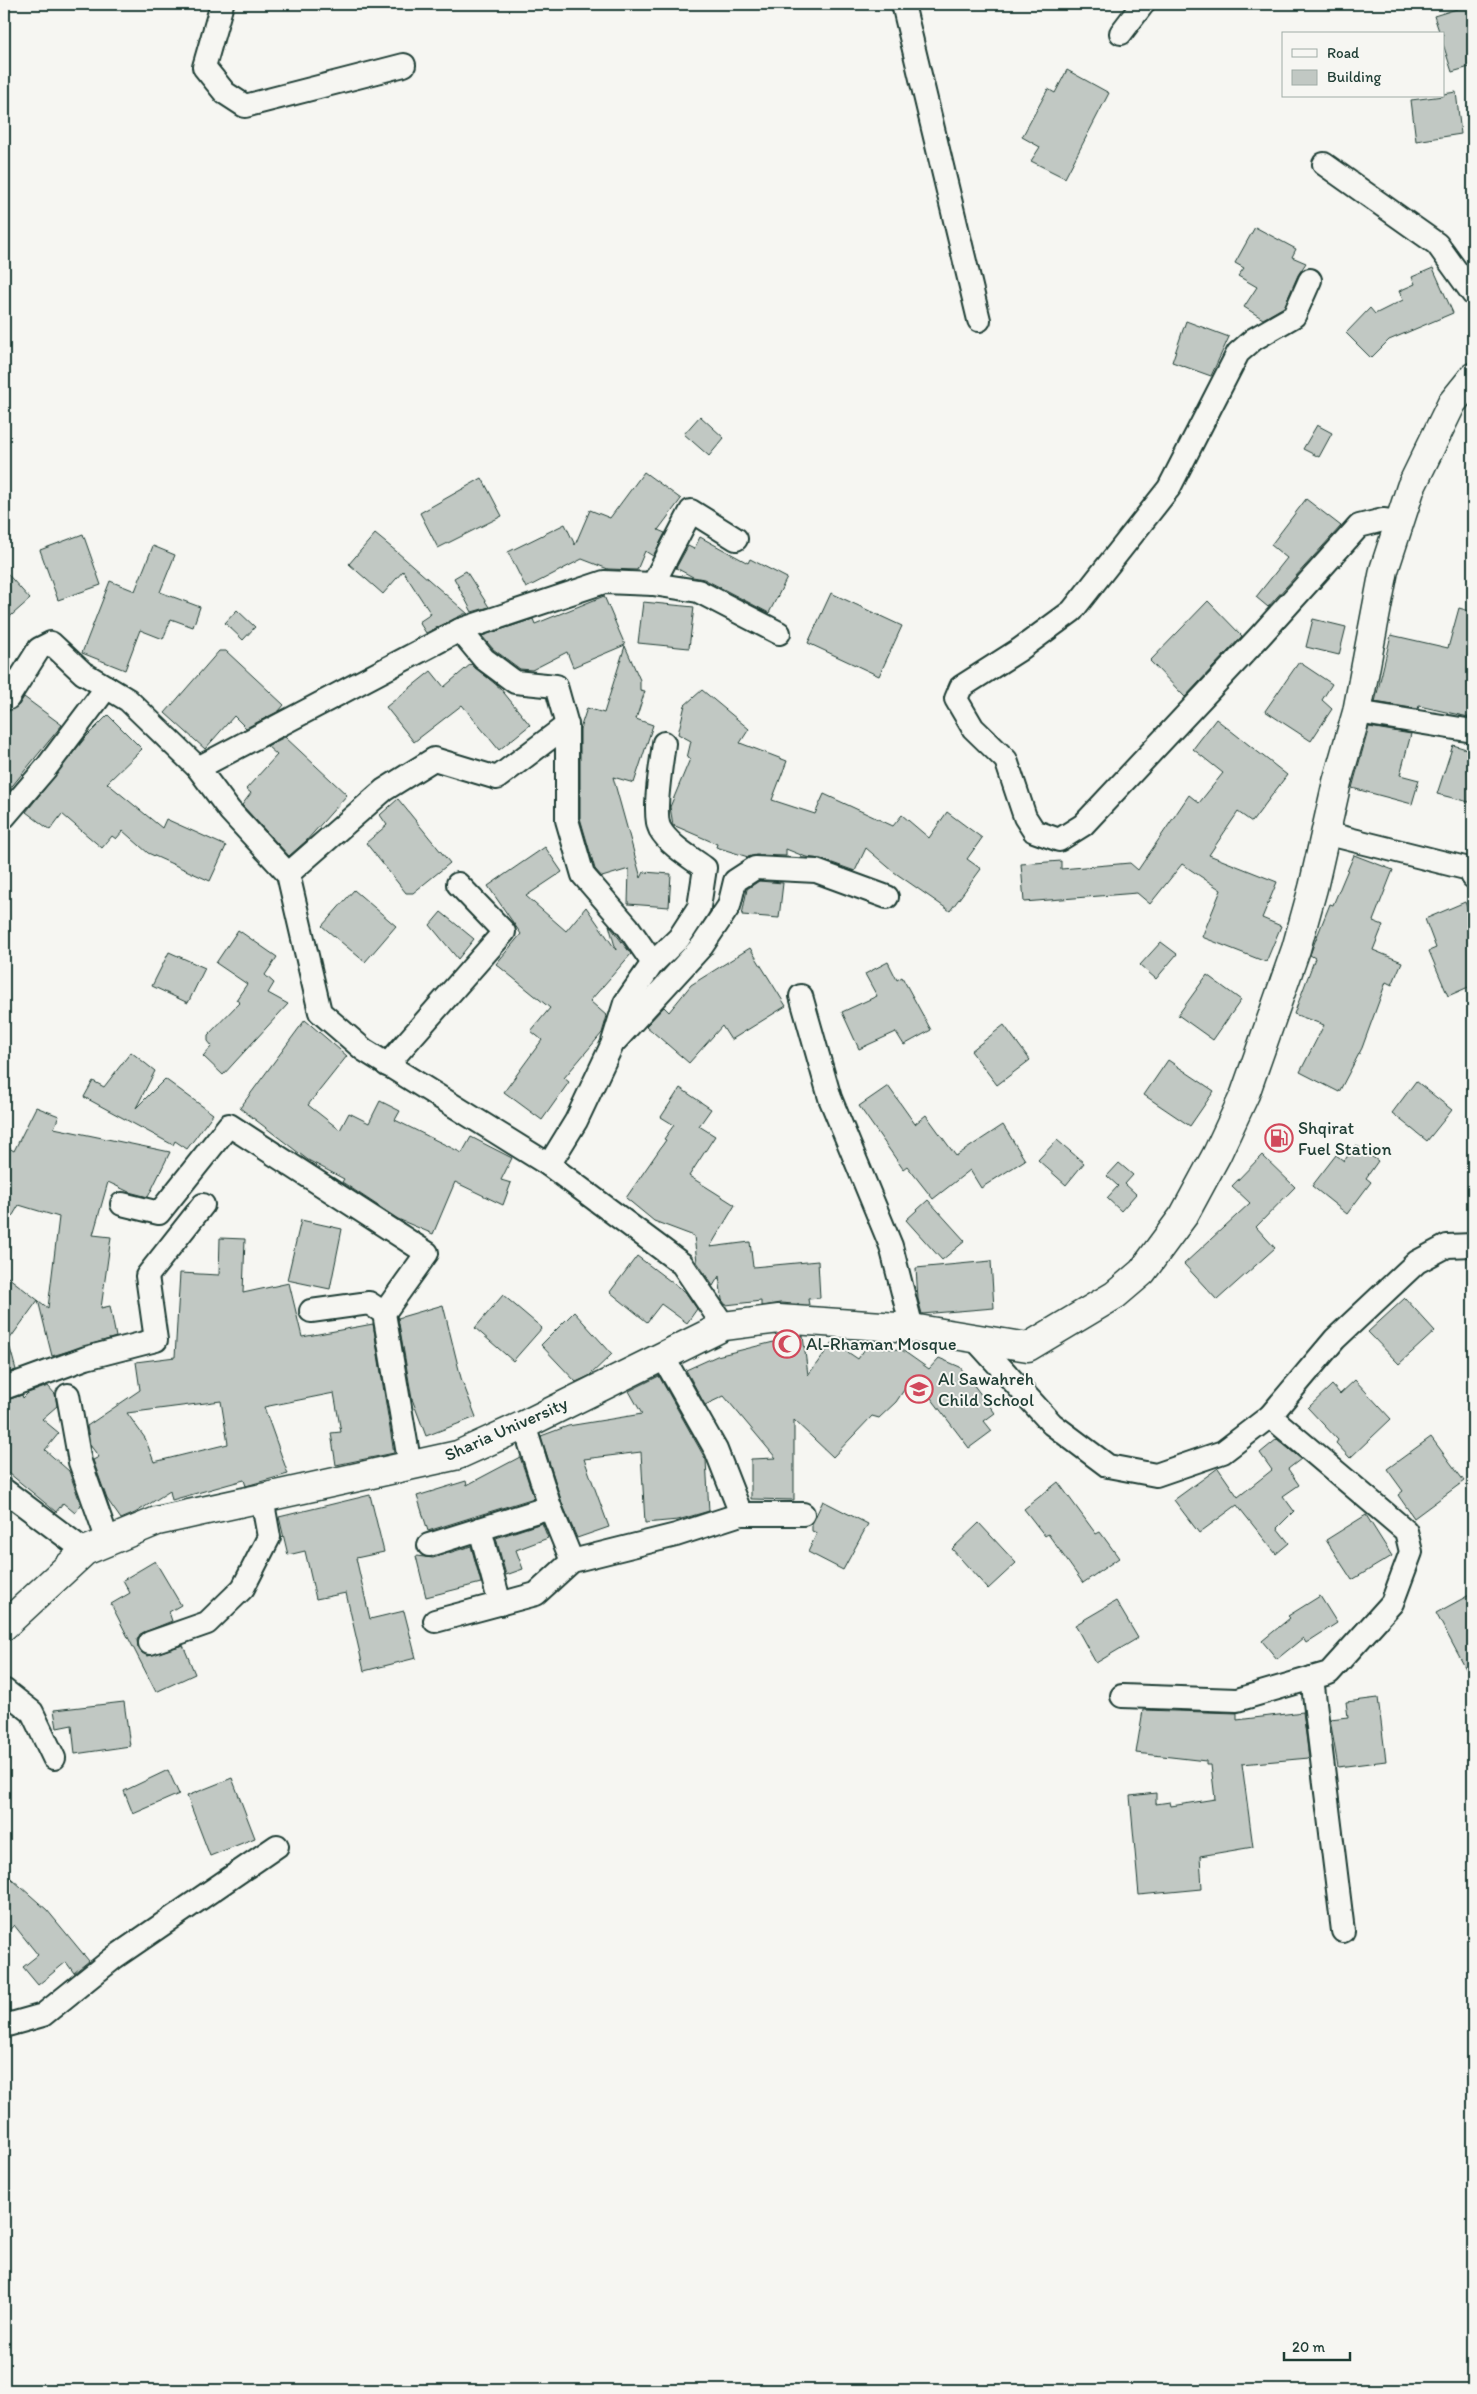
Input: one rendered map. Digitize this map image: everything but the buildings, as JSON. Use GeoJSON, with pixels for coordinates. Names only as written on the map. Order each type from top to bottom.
{"type":"FeatureCollection","features":[{"type":"Feature","properties":{"kind":"main road","name":"Sharia University"},"geometry":{"type":"LineString","coordinates":[[4,1626],[97,1546],[157,1521],[458,1455],[524,1425],[662,1355],[724,1326],[780,1318],[912,1328],[1028,1347],[1115,1296],[1142,1272],[1184,1215],[1217,1154],[1244,1094],[1296,949],[1313,888],[1337,782],[1356,712],[1384,570],[1399,522],[1411,487],[1452,403],[1473,377]]}},
{"type":"Feature","properties":{"kind":"street"},"geometry":{"type":"LineString","coordinates":[[222,4],[204,67],[225,93],[246,106],[404,65]]}},
{"type":"Feature","properties":{"kind":"street"},"geometry":{"type":"LineString","coordinates":[[903,4],[979,320]]}},
{"type":"Feature","properties":{"kind":"street"},"geometry":{"type":"LineString","coordinates":[[1121,33],[1144,4]]}},
{"type":"Feature","properties":{"kind":"street"},"geometry":{"type":"LineString","coordinates":[[1324,164],[1438,244],[1473,294]]}},
{"type":"Feature","properties":{"kind":"street"},"geometry":{"type":"LineString","coordinates":[[1310,280],[1294,316],[1254,339],[1238,353],[1169,488],[1072,611],[1019,650],[961,687],[956,698],[973,728],[1006,760],[1025,817],[1034,831],[1059,840],[1083,825],[1234,664],[1359,526],[1383,520],[1399,522]]}},
{"type":"Feature","properties":{"kind":"street"},"geometry":{"type":"LineString","coordinates":[[653,584],[691,511],[736,539]]}},
{"type":"Feature","properties":{"kind":"street"},"geometry":{"type":"LineString","coordinates":[[198,768],[460,630],[604,582],[653,584],[698,591],[779,633]]}},
{"type":"Feature","properties":{"kind":"street"},"geometry":{"type":"LineString","coordinates":[[460,630],[484,659],[515,682],[556,686],[567,725],[567,820],[583,875],[628,927],[653,963]]}},
{"type":"Feature","properties":{"kind":"street"},"geometry":{"type":"LineString","coordinates":[[4,697],[8,698],[39,649],[51,643],[83,673],[128,700],[198,768],[230,811],[288,874],[320,1012],[364,1050],[549,1165],[682,1264],[724,1326]]}},
{"type":"Feature","properties":{"kind":"street"},"geometry":{"type":"LineString","coordinates":[[4,817],[46,768],[106,687]]}},
{"type":"Feature","properties":{"kind":"street"},"geometry":{"type":"LineString","coordinates":[[1356,712],[1473,731]]}},
{"type":"Feature","properties":{"kind":"street"},"geometry":{"type":"LineString","coordinates":[[288,874],[384,790],[434,759],[497,778],[567,725]]}},
{"type":"Feature","properties":{"kind":"street"},"geometry":{"type":"LineString","coordinates":[[549,1165],[576,1121],[612,1045],[625,1003],[653,963],[678,938],[699,907],[704,868],[673,843],[659,828],[657,804],[664,743]]}},
{"type":"Feature","properties":{"kind":"street"},"geometry":{"type":"LineString","coordinates":[[1325,833],[1469,869],[1473,877]]}},
{"type":"Feature","properties":{"kind":"street"},"geometry":{"type":"LineString","coordinates":[[612,1045],[702,946],[729,906],[735,881],[755,868],[816,871],[887,897]]}},
{"type":"Feature","properties":{"kind":"street"},"geometry":{"type":"LineString","coordinates":[[387,1064],[504,932],[458,884]]}},
{"type":"Feature","properties":{"kind":"street"},"geometry":{"type":"LineString","coordinates":[[801,996],[830,1098],[891,1246],[912,1328]]}},
{"type":"Feature","properties":{"kind":"street"},"geometry":{"type":"LineString","coordinates":[[122,1204],[159,1213],[229,1125],[427,1253],[384,1313],[410,1466]]}},
{"type":"Feature","properties":{"kind":"street"},"geometry":{"type":"LineString","coordinates":[[4,1388],[86,1358],[156,1340],[147,1276],[203,1205]]}},
{"type":"Feature","properties":{"kind":"street"},"geometry":{"type":"LineString","coordinates":[[973,1337],[1052,1424],[1108,1466],[1156,1475],[1223,1452],[1270,1416],[1335,1339],[1418,1262],[1447,1246],[1473,1245]]}},
{"type":"Feature","properties":{"kind":"street"},"geometry":{"type":"LineString","coordinates":[[310,1311],[369,1303],[384,1313]]}},
{"type":"Feature","properties":{"kind":"street"},"geometry":{"type":"LineString","coordinates":[[662,1355],[716,1450],[741,1514]]}},
{"type":"Feature","properties":{"kind":"street"},"geometry":{"type":"LineString","coordinates":[[68,1395],[97,1546]]}},
{"type":"Feature","properties":{"kind":"street"},"geometry":{"type":"LineString","coordinates":[[1122,1696],[1237,1700],[1312,1678],[1329,1672],[1392,1602],[1411,1552],[1406,1531],[1270,1416]]}},
{"type":"Feature","properties":{"kind":"street"},"geometry":{"type":"LineString","coordinates":[[524,1425],[550,1507],[572,1561]]}},
{"type":"Feature","properties":{"kind":"street"},"geometry":{"type":"LineString","coordinates":[[4,1490],[97,1546]]}},
{"type":"Feature","properties":{"kind":"street"},"geometry":{"type":"LineString","coordinates":[[150,1643],[207,1623],[243,1588],[269,1537],[262,1498]]}},
{"type":"Feature","properties":{"kind":"street"},"geometry":{"type":"LineString","coordinates":[[429,1544],[550,1507]]}},
{"type":"Feature","properties":{"kind":"street"},"geometry":{"type":"LineString","coordinates":[[435,1621],[536,1594],[572,1561],[676,1535],[741,1514],[803,1514]]}},
{"type":"Feature","properties":{"kind":"street"},"geometry":{"type":"LineString","coordinates":[[480,1529],[500,1604]]}},
{"type":"Feature","properties":{"kind":"street"},"geometry":{"type":"LineString","coordinates":[[1312,1678],[1343,1931]]}},
{"type":"Feature","properties":{"kind":"street"},"geometry":{"type":"LineString","coordinates":[[4,1690],[32,1712],[54,1758]]}},
{"type":"Feature","properties":{"kind":"street"},"geometry":{"type":"LineString","coordinates":[[4,2026],[43,2015],[115,1956],[278,1846]]}},
{"type":"Feature","properties":{"kind":"place","name":"Shqirat Fuel Station"},"geometry":{"type":"Point","coordinates":[1279,1138]}},
{"type":"Feature","properties":{"kind":"place","name":"Al-Rhaman Mosque"},"geometry":{"type":"Point","coordinates":[787,1344]}},
{"type":"Feature","properties":{"kind":"place","name":"Al Sawahreh Child School"},"geometry":{"type":"Point","coordinates":[919,1389]}}]}
